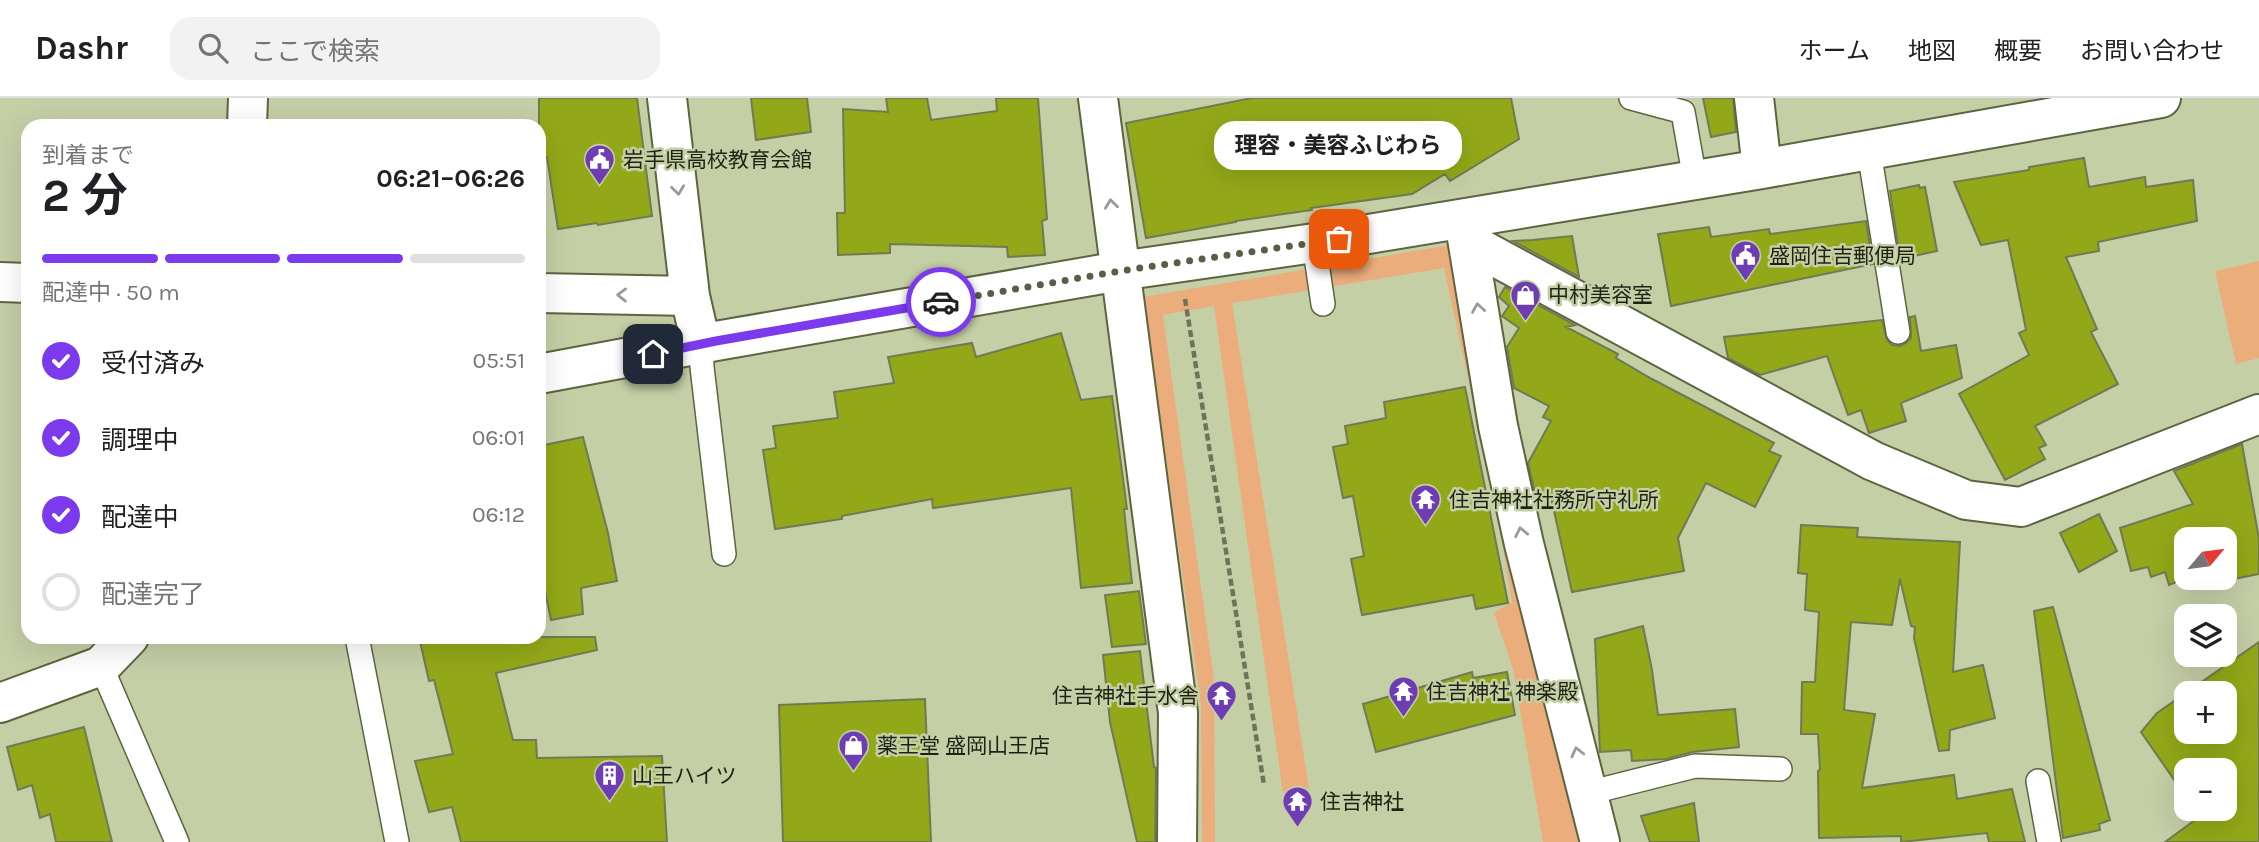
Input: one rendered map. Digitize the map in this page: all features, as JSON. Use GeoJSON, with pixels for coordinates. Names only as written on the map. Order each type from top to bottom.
{"type":"FeatureCollection","features":[{"type":"Feature","properties":{"kind":"street"},"geometry":{"type":"LineString","coordinates":[[247,119],[248,98]]}},
{"type":"Feature","properties":{"kind":"street"},"geometry":{"type":"LineString","coordinates":[[667,98],[690,296],[701,344]]}},
{"type":"Feature","properties":{"kind":"street"},"geometry":{"type":"LineString","coordinates":[[1098,98],[1178,713],[1177,842]]}},
{"type":"Feature","properties":{"kind":"street"},"geometry":{"type":"LineString","coordinates":[[1754,98],[1762,169]]}},
{"type":"Feature","properties":{"kind":"street"},"geometry":{"type":"LineString","coordinates":[[546,373],[1120,271],[1314,243],[1466,230],[1695,180],[2161,98]]}},
{"type":"Feature","properties":{"kind":"street"},"geometry":{"type":"LineString","coordinates":[[1466,230],[1873,461],[1966,499],[2021,507],[2259,414]]}},
{"type":"Feature","properties":{"kind":"street"},"geometry":{"type":"LineString","coordinates":[[1466,230],[1498,426],[1524,544],[1600,842]]}},
{"type":"Feature","properties":{"kind":"street"},"geometry":{"type":"LineString","coordinates":[[0,282],[21,283]]}},
{"type":"Feature","properties":{"kind":"street"},"geometry":{"type":"LineString","coordinates":[[546,293],[690,296]]}},
{"type":"Feature","properties":{"kind":"street"},"geometry":{"type":"LineString","coordinates":[[0,703],[101,666],[122,644]]}},
{"type":"Feature","properties":{"kind":"lane"},"geometry":{"type":"LineString","coordinates":[[1631,98],[1683,112],[1695,180]]}},
{"type":"Feature","properties":{"kind":"lane"},"geometry":{"type":"LineString","coordinates":[[1870,151],[1898,332]]}},
{"type":"Feature","properties":{"kind":"lane"},"geometry":{"type":"LineString","coordinates":[[1314,243],[1323,304]]}},
{"type":"Feature","properties":{"kind":"lane"},"geometry":{"type":"LineString","coordinates":[[701,344],[724,554]]}},
{"type":"Feature","properties":{"kind":"lane"},"geometry":{"type":"LineString","coordinates":[[358,644],[397,842]]}},
{"type":"Feature","properties":{"kind":"lane"},"geometry":{"type":"LineString","coordinates":[[101,666],[177,842]]}},
{"type":"Feature","properties":{"kind":"lane"},"geometry":{"type":"LineString","coordinates":[[1588,793],[1695,766],[1780,769]]}},
{"type":"Feature","properties":{"kind":"lane"},"geometry":{"type":"LineString","coordinates":[[2038,781],[2049,842]]}},
{"type":"Feature","properties":{"kind":"path"},"geometry":{"type":"LineString","coordinates":[[1184,290],[1264,785]]}},
{"type":"Feature","properties":{"kind":"shaded area"},"geometry":{"type":"Polygon","coordinates":[[[1450,245],[1586,842],[1543,842],[1513,669],[1494,613],[1512,602],[1496,506],[1444,268],[1232,303],[1309,788],[1283,793],[1214,306],[1163,315],[1214,680],[1215,842],[1202,842],[1201,705],[1143,297],[1450,245]]]}},
{"type":"Feature","properties":{"kind":"shaded area"},"geometry":{"type":"Polygon","coordinates":[[[2259,261],[2259,358],[2236,364],[2215,271],[2259,261]]]}},
{"type":"Feature","properties":{"kind":"building","name":"岩手県高校教育会館"},"geometry":{"type":"Polygon","coordinates":[[[539,98],[637,98],[652,216],[558,229],[546,157],[546,119],[539,119],[539,98]]]}},
{"type":"Feature","properties":{"kind":"building"},"geometry":{"type":"Polygon","coordinates":[[[751,98],[807,98],[811,132],[756,140],[751,98]]]}},
{"type":"Feature","properties":{"kind":"building"},"geometry":{"type":"Polygon","coordinates":[[[886,98],[927,98],[931,120],[997,111],[996,98],[1038,98],[1047,219],[1042,221],[1045,255],[1008,257],[1007,247],[890,244],[890,253],[838,255],[837,213],[845,213],[843,109],[888,112],[886,98]]]}},
{"type":"Feature","properties":{"kind":"building"},"geometry":{"type":"Polygon","coordinates":[[[1252,98],[1511,98],[1519,139],[1450,181],[1445,174],[1412,194],[1311,208],[1312,210],[1146,238],[1126,123],[1252,98]]]}},
{"type":"Feature","properties":{"kind":"building"},"geometry":{"type":"Polygon","coordinates":[[[1703,98],[1733,98],[1736,132],[1711,137],[1703,98]]]}},
{"type":"Feature","properties":{"kind":"building"},"geometry":{"type":"Polygon","coordinates":[[[2084,158],[2089,187],[2145,177],[2146,187],[2193,180],[2197,221],[2098,242],[2099,251],[2066,257],[2097,329],[2091,332],[2118,384],[2035,426],[2046,445],[2039,448],[2045,459],[2005,480],[1959,394],[2029,355],[2019,333],[2026,330],[2008,240],[1981,245],[1954,182],[2084,158]]]}},
{"type":"Feature","properties":{"kind":"building"},"geometry":{"type":"Polygon","coordinates":[[[1919,185],[1920,188],[1925,187],[1937,251],[1900,259],[1890,191],[1919,185]]]}},
{"type":"Feature","properties":{"kind":"building"},"geometry":{"type":"Polygon","coordinates":[[[1866,221],[1873,264],[1671,306],[1658,234],[1709,227],[1711,237],[1769,229],[1770,234],[1866,221]]]}},
{"type":"Feature","properties":{"kind":"building"},"geometry":{"type":"Polygon","coordinates":[[[1572,236],[1579,277],[1513,241],[1532,240],[1572,236]]]}},
{"type":"Feature","properties":{"kind":"building"},"geometry":{"type":"Polygon","coordinates":[[[1505,287],[1575,325],[1566,327],[1618,354],[1616,358],[1652,379],[1774,443],[1769,451],[1781,456],[1755,507],[1706,483],[1678,538],[1684,571],[1572,592],[1552,502],[1537,503],[1528,463],[1551,421],[1543,417],[1549,406],[1514,388],[1507,347],[1519,328],[1502,316],[1509,306],[1499,297],[1505,287]]]}},
{"type":"Feature","properties":{"kind":"building"},"geometry":{"type":"Polygon","coordinates":[[[1915,316],[1921,351],[1956,345],[1962,378],[1901,403],[1906,421],[1869,433],[1861,410],[1848,415],[1827,356],[1760,375],[1728,358],[1724,337],[1882,320],[1887,340],[1892,345],[1900,346],[1911,338],[1910,317],[1915,316]]]}},
{"type":"Feature","properties":{"kind":"building"},"geometry":{"type":"Polygon","coordinates":[[[1061,333],[1081,400],[1112,396],[1127,509],[1124,509],[1132,583],[1081,588],[1071,488],[933,508],[932,499],[842,516],[842,519],[775,529],[763,450],[776,448],[773,426],[838,418],[834,392],[894,383],[888,357],[972,343],[976,357],[1061,333]]]}},
{"type":"Feature","properties":{"kind":"building","name":"住吉神社社務所守礼所"},"geometry":{"type":"Polygon","coordinates":[[[1465,387],[1508,603],[1476,609],[1473,595],[1362,615],[1351,559],[1364,556],[1353,496],[1343,498],[1333,447],[1348,444],[1345,426],[1386,418],[1384,402],[1465,387]]]}},
{"type":"Feature","properties":{"kind":"building"},"geometry":{"type":"Polygon","coordinates":[[[583,437],[608,533],[617,581],[581,588],[583,614],[551,620],[546,596],[546,445],[583,437]]]}},
{"type":"Feature","properties":{"kind":"building"},"geometry":{"type":"Polygon","coordinates":[[[2242,444],[2259,539],[2259,574],[2237,578],[2237,527],[2174,527],[2174,583],[2169,585],[2165,572],[2151,577],[2148,567],[2131,571],[2120,528],[2193,504],[2174,471],[2242,444]]]}},
{"type":"Feature","properties":{"kind":"building"},"geometry":{"type":"Polygon","coordinates":[[[2099,514],[2117,551],[2079,572],[2060,533],[2099,514]]]}},
{"type":"Feature","properties":{"kind":"building"},"geometry":{"type":"Polygon","coordinates":[[[1801,525],[1858,528],[1857,537],[1960,542],[1953,672],[1983,665],[1995,718],[1950,730],[1949,750],[1939,751],[1914,638],[1915,627],[1911,626],[1900,579],[1892,625],[1851,622],[1844,710],[1875,714],[1862,788],[1954,775],[1957,799],[2012,789],[2025,842],[1989,842],[1987,833],[1901,842],[1901,836],[1819,838],[1818,734],[1801,734],[1802,682],[1815,682],[1819,612],[1805,610],[1807,574],[1798,573],[1801,525]]]}},
{"type":"Feature","properties":{"kind":"building"},"geometry":{"type":"Polygon","coordinates":[[[1139,591],[1146,644],[1112,647],[1105,595],[1139,591]]]}},
{"type":"Feature","properties":{"kind":"building"},"geometry":{"type":"Polygon","coordinates":[[[2053,607],[2110,820],[2099,824],[2100,830],[2063,838],[2034,611],[2053,607]]]}},
{"type":"Feature","properties":{"kind":"building"},"geometry":{"type":"Polygon","coordinates":[[[1643,626],[1658,715],[1735,709],[1739,747],[1692,752],[1666,759],[1632,761],[1631,750],[1600,752],[1595,639],[1643,626]]]}},
{"type":"Feature","properties":{"kind":"building"},"geometry":{"type":"Polygon","coordinates":[[[546,637],[595,637],[597,650],[496,673],[513,740],[536,740],[537,758],[662,756],[667,842],[461,842],[452,807],[429,812],[415,761],[453,754],[434,680],[429,681],[421,644],[546,644],[546,637]]]}},
{"type":"Feature","properties":{"kind":"building"},"geometry":{"type":"Polygon","coordinates":[[[2259,642],[2259,842],[2165,842],[2194,821],[2237,821],[2237,758],[2174,758],[2174,780],[2141,732],[2157,713],[2174,701],[2174,744],[2237,744],[2237,681],[2203,681],[2223,667],[2237,667],[2237,657],[2259,642]]]}},
{"type":"Feature","properties":{"kind":"building"},"geometry":{"type":"Polygon","coordinates":[[[1140,651],[1156,768],[1155,842],[1137,842],[1110,722],[1103,655],[1140,651]]]}},
{"type":"Feature","properties":{"kind":"building"},"geometry":{"type":"Polygon","coordinates":[[[1472,672],[1473,678],[1507,672],[1515,715],[1376,752],[1363,704],[1472,672]]]}},
{"type":"Feature","properties":{"kind":"building","name":"薬王堂 盛岡山王店"},"geometry":{"type":"Polygon","coordinates":[[[925,699],[931,842],[783,842],[779,705],[925,699]]]}},
{"type":"Feature","properties":{"kind":"building"},"geometry":{"type":"Polygon","coordinates":[[[84,727],[112,842],[56,842],[50,814],[40,818],[32,785],[18,790],[7,747],[84,727]]]}},
{"type":"Feature","properties":{"kind":"building"},"geometry":{"type":"Polygon","coordinates":[[[1694,803],[1699,842],[1650,842],[1641,816],[1694,803]]]}},
{"type":"Feature","properties":{"kind":"way so far"},"geometry":{"type":"LineString","coordinates":[[941,302],[1120,271],[1339,239]]}},
{"type":"Feature","properties":{"kind":"place","name":"岩手県高校教育会館"},"geometry":{"type":"Point","coordinates":[600,187]}},
{"type":"Feature","properties":{"kind":"place","name":"理容・美容ふじわら"},"geometry":{"type":"Point","coordinates":[1339,239]}},
{"type":"Feature","properties":{"kind":"place","name":"盛岡住吉郵便局"},"geometry":{"type":"Point","coordinates":[1746,283]}},
{"type":"Feature","properties":{"kind":"place","name":"中村美容室"},"geometry":{"type":"Point","coordinates":[1525,322]}},
{"type":"Feature","properties":{"kind":"place","name":"住吉神社社務所守礼所"},"geometry":{"type":"Point","coordinates":[1426,527]}},
{"type":"Feature","properties":{"kind":"place","name":"住吉神社 神楽殿"},"geometry":{"type":"Point","coordinates":[1403,719]}},
{"type":"Feature","properties":{"kind":"place","name":"住吉神社手水舎"},"geometry":{"type":"Point","coordinates":[1222,723]}},
{"type":"Feature","properties":{"kind":"place","name":"薬王堂 盛岡山王店"},"geometry":{"type":"Point","coordinates":[854,773]}},
{"type":"Feature","properties":{"kind":"place","name":"山王ハイツ"},"geometry":{"type":"Point","coordinates":[609,803]}},
{"type":"Feature","properties":{"kind":"place","name":"住吉神社"},"geometry":{"type":"Point","coordinates":[1297,829]}},
{"type":"Feature","properties":{"kind":"route"},"geometry":{"type":"LineString","coordinates":[[653,354],[941,302]]}}]}
